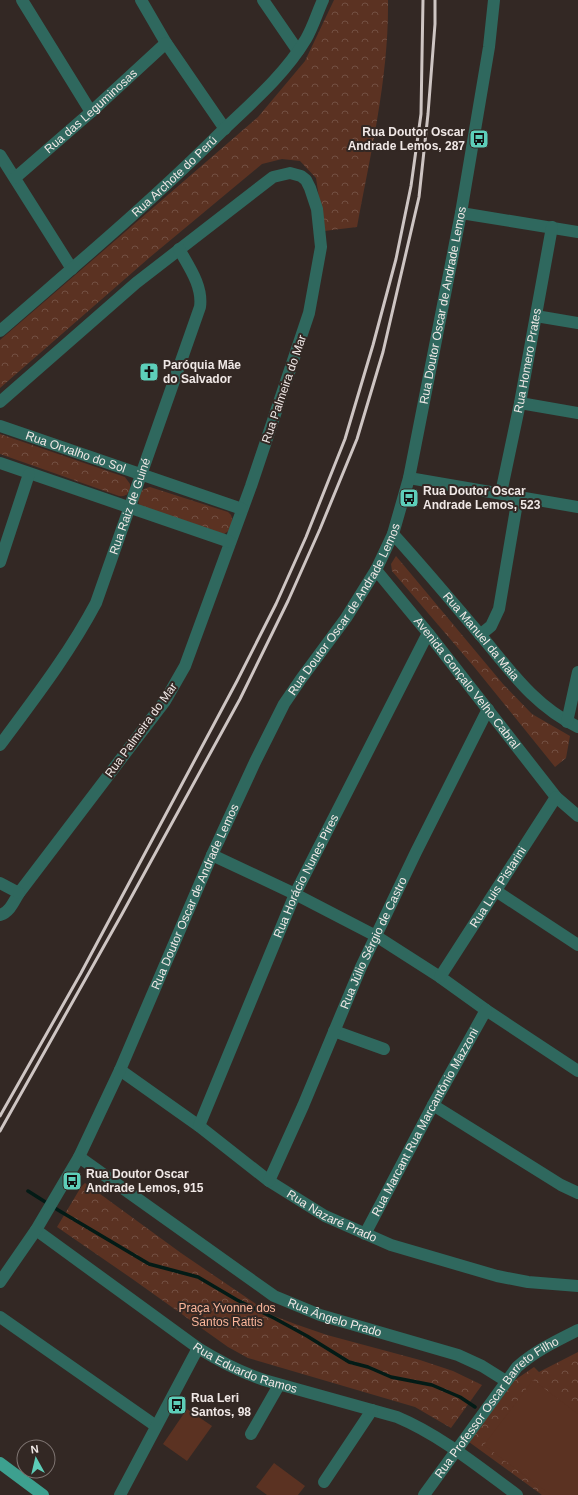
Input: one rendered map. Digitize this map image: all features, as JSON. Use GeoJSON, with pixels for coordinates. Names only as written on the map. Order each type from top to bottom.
{"type":"FeatureCollection","features":[{"type":"Feature","properties":{"kind":"main road"},"geometry":{"type":"LineString","coordinates":[[0,1463],[43,1495]]}},
{"type":"Feature","properties":{"kind":"street"},"geometry":{"type":"LineString","coordinates":[[22,0],[91,112]]}},
{"type":"Feature","properties":{"kind":"street"},"geometry":{"type":"LineString","coordinates":[[141,0],[166,43],[225,129]]}},
{"type":"Feature","properties":{"kind":"street"},"geometry":{"type":"LineString","coordinates":[[263,0],[298,51]]}},
{"type":"Feature","properties":{"kind":"street","name":"Rua Archote do Perú"},"geometry":{"type":"LineString","coordinates":[[0,331],[170,183],[268,86],[298,51],[323,0]]}},
{"type":"Feature","properties":{"kind":"street","name":"Rua Doutor Oscar de Andrade Lemos"},"geometry":{"type":"LineString","coordinates":[[0,1282],[36,1230],[79,1157],[120,1070],[212,855],[255,762],[284,704],[346,618],[376,570],[393,534],[409,478],[461,213],[485,75],[494,0]]}},
{"type":"Feature","properties":{"kind":"street","name":"Rua das Leguminosas"},"geometry":{"type":"LineString","coordinates":[[15,178],[91,112],[166,43]]}},
{"type":"Feature","properties":{"kind":"street"},"geometry":{"type":"LineString","coordinates":[[0,155],[72,269]]}},
{"type":"Feature","properties":{"kind":"street","name":"Rua Palmeira do Mar"},"geometry":{"type":"LineString","coordinates":[[0,402],[136,283],[273,177],[282,174],[295,174],[306,180],[317,209],[321,247],[309,313],[242,509],[184,666],[165,701],[19,893],[6,913],[0,914]]}},
{"type":"Feature","properties":{"kind":"street"},"geometry":{"type":"LineString","coordinates":[[461,213],[578,232]]}},
{"type":"Feature","properties":{"kind":"street","name":"Rua Homero Prates"},"geometry":{"type":"LineString","coordinates":[[501,493],[520,402],[552,227]]}},
{"type":"Feature","properties":{"kind":"street","name":"Rua Raiz de Guiné"},"geometry":{"type":"LineString","coordinates":[[0,745],[55,669],[80,632],[96,603],[200,307],[201,300],[197,284],[178,249]]}},
{"type":"Feature","properties":{"kind":"street"},"geometry":{"type":"LineString","coordinates":[[536,316],[578,323]]}},
{"type":"Feature","properties":{"kind":"street"},"geometry":{"type":"LineString","coordinates":[[520,402],[578,413]]}},
{"type":"Feature","properties":{"kind":"street","name":"Rua Orvalho do Sol"},"geometry":{"type":"LineString","coordinates":[[0,426],[242,509]]}},
{"type":"Feature","properties":{"kind":"street"},"geometry":{"type":"LineString","coordinates":[[0,463],[230,542]]}},
{"type":"Feature","properties":{"kind":"street"},"geometry":{"type":"LineString","coordinates":[[0,562],[30,474]]}},
{"type":"Feature","properties":{"kind":"street"},"geometry":{"type":"LineString","coordinates":[[409,478],[578,507]]}},
{"type":"Feature","properties":{"kind":"street"},"geometry":{"type":"LineString","coordinates":[[480,635],[491,626],[499,609],[518,497]]}},
{"type":"Feature","properties":{"kind":"street","name":"Rua Manuel da Maia"},"geometry":{"type":"LineString","coordinates":[[393,534],[419,562],[528,693],[567,722],[578,727]]}},
{"type":"Feature","properties":{"kind":"street","name":"Avenida Gonçalo Velho Cabral"},"geometry":{"type":"LineString","coordinates":[[376,570],[428,633],[556,798],[578,816]]}},
{"type":"Feature","properties":{"kind":"street","name":"Rua Horácio Nunes Pires"},"geometry":{"type":"LineString","coordinates":[[199,1126],[295,894],[428,633]]}},
{"type":"Feature","properties":{"kind":"street"},"geometry":{"type":"LineString","coordinates":[[567,722],[578,672]]}},
{"type":"Feature","properties":{"kind":"street","name":"Rua Júlio Sérgio de Castro"},"geometry":{"type":"LineString","coordinates":[[269,1181],[376,936],[488,709]]}},
{"type":"Feature","properties":{"kind":"street","name":"Rua Luis Pistarini"},"geometry":{"type":"LineString","coordinates":[[440,977],[556,798]]}},
{"type":"Feature","properties":{"kind":"street"},"geometry":{"type":"LineString","coordinates":[[212,855],[295,894],[376,936],[440,977],[486,1010],[578,1071]]}},
{"type":"Feature","properties":{"kind":"street"},"geometry":{"type":"LineString","coordinates":[[0,883],[19,893]]}},
{"type":"Feature","properties":{"kind":"street"},"geometry":{"type":"LineString","coordinates":[[496,892],[578,945]]}},
{"type":"Feature","properties":{"kind":"street","name":"Rua Marcant Rua Marcantônio Mazzoni"},"geometry":{"type":"LineString","coordinates":[[365,1234],[433,1105],[486,1010]]}},
{"type":"Feature","properties":{"kind":"street"},"geometry":{"type":"LineString","coordinates":[[334,1031],[384,1049]]}},
{"type":"Feature","properties":{"kind":"street","name":"Rua Nazaré Prado"},"geometry":{"type":"LineString","coordinates":[[120,1070],[199,1126],[269,1181],[325,1216],[391,1245],[497,1276],[528,1282],[578,1286]]}},
{"type":"Feature","properties":{"kind":"street"},"geometry":{"type":"LineString","coordinates":[[433,1105],[562,1185],[578,1193]]}},
{"type":"Feature","properties":{"kind":"street","name":"Rua Ângelo Prado"},"geometry":{"type":"LineString","coordinates":[[79,1157],[274,1296],[320,1314],[458,1355],[482,1366],[506,1381]]}},
{"type":"Feature","properties":{"kind":"street","name":"Rua Eduardo Ramos"},"geometry":{"type":"LineString","coordinates":[[36,1230],[198,1348],[226,1365],[243,1373],[279,1385],[397,1417],[416,1425],[517,1495]]}},
{"type":"Feature","properties":{"kind":"street"},"geometry":{"type":"LineString","coordinates":[[0,1317],[156,1426]]}},
{"type":"Feature","properties":{"kind":"street","name":"Rua Professor Oscar Barreto Filho"},"geometry":{"type":"LineString","coordinates":[[424,1495],[517,1367],[526,1358],[545,1346],[578,1330]]}},
{"type":"Feature","properties":{"kind":"street"},"geometry":{"type":"LineString","coordinates":[[120,1495],[198,1348]]}},
{"type":"Feature","properties":{"kind":"street"},"geometry":{"type":"LineString","coordinates":[[252,1434],[279,1385]]}},
{"type":"Feature","properties":{"kind":"street"},"geometry":{"type":"LineString","coordinates":[[324,1482],[372,1410]]}},
{"type":"Feature","properties":{"kind":"green space"},"geometry":{"type":"Polygon","coordinates":[[[334,0],[388,0],[386,57],[378,114],[357,227],[324,231],[316,178],[300,161],[282,159],[262,164],[149,258],[0,388],[0,340],[258,117],[305,61],[334,0]]]}},
{"type":"Feature","properties":{"kind":"green space"},"geometry":{"type":"Polygon","coordinates":[[[0,434],[125,477],[130,484],[129,492],[124,496],[119,496],[0,454],[0,434]]]}},
{"type":"Feature","properties":{"kind":"green space"},"geometry":{"type":"Polygon","coordinates":[[[150,487],[228,512],[233,521],[230,530],[224,534],[141,507],[138,501],[139,495],[143,490],[150,487]]]}},
{"type":"Feature","properties":{"kind":"green space"},"geometry":{"type":"Polygon","coordinates":[[[396,556],[503,684],[532,714],[570,736],[566,758],[555,767],[475,668],[392,571],[391,564],[396,556]]]}},
{"type":"Feature","properties":{"kind":"green space","name":"Praça Yvonne dos Santos Rattis"},"geometry":{"type":"Polygon","coordinates":[[[85,1183],[181,1253],[272,1315],[327,1335],[420,1360],[453,1371],[482,1385],[451,1428],[415,1407],[248,1358],[228,1347],[57,1227],[81,1187],[85,1183]]]}},
{"type":"Feature","properties":{"kind":"green space"},"geometry":{"type":"Polygon","coordinates":[[[578,1352],[578,1495],[542,1495],[469,1442],[515,1380],[534,1367],[539,1372],[578,1352]]]}},
{"type":"Feature","properties":{"kind":"green space"},"geometry":{"type":"Polygon","coordinates":[[[533,1380],[578,1414],[578,1495],[551,1495],[484,1445],[533,1380]]]}},
{"type":"Feature","properties":{"kind":"green space"},"geometry":{"type":"Polygon","coordinates":[[[187,1409],[212,1426],[187,1461],[163,1444],[187,1409]]]}},
{"type":"Feature","properties":{"kind":"green space"},"geometry":{"type":"Polygon","coordinates":[[[274,1463],[305,1486],[298,1495],[267,1495],[256,1487],[274,1463]]]}},
{"type":"Feature","properties":{"kind":"waterway"},"geometry":{"type":"LineString","coordinates":[[28,1191],[149,1264],[198,1277],[237,1300],[307,1336],[349,1362],[368,1367],[391,1377],[432,1385],[460,1397],[475,1407]]}},
{"type":"Feature","properties":{"kind":"railway"},"geometry":{"type":"LineString","coordinates":[[0,1116],[81,973],[237,681],[276,604],[306,537],[345,439],[373,345],[396,259],[411,186],[421,114],[423,0]]}},
{"type":"Feature","properties":{"kind":"railway"},"geometry":{"type":"LineString","coordinates":[[0,1131],[122,914],[240,699],[288,601],[320,529],[357,439],[383,352],[419,197],[428,114],[435,24],[435,0]]}},
{"type":"Feature","properties":{"kind":"place","name":"Rua Doutor Oscar Andrade Lemos, 287"},"geometry":{"type":"Point","coordinates":[479,139]}},
{"type":"Feature","properties":{"kind":"place","name":"Paróquia Mãe do Salvador"},"geometry":{"type":"Point","coordinates":[149,372]}},
{"type":"Feature","properties":{"kind":"place","name":"Rua Doutor Oscar Andrade Lemos, 523"},"geometry":{"type":"Point","coordinates":[409,498]}},
{"type":"Feature","properties":{"kind":"place","name":"Rua Doutor Oscar Andrade Lemos, 915"},"geometry":{"type":"Point","coordinates":[72,1181]}},
{"type":"Feature","properties":{"kind":"place","name":"Rua Leri Santos, 98"},"geometry":{"type":"Point","coordinates":[177,1405]}}]}
